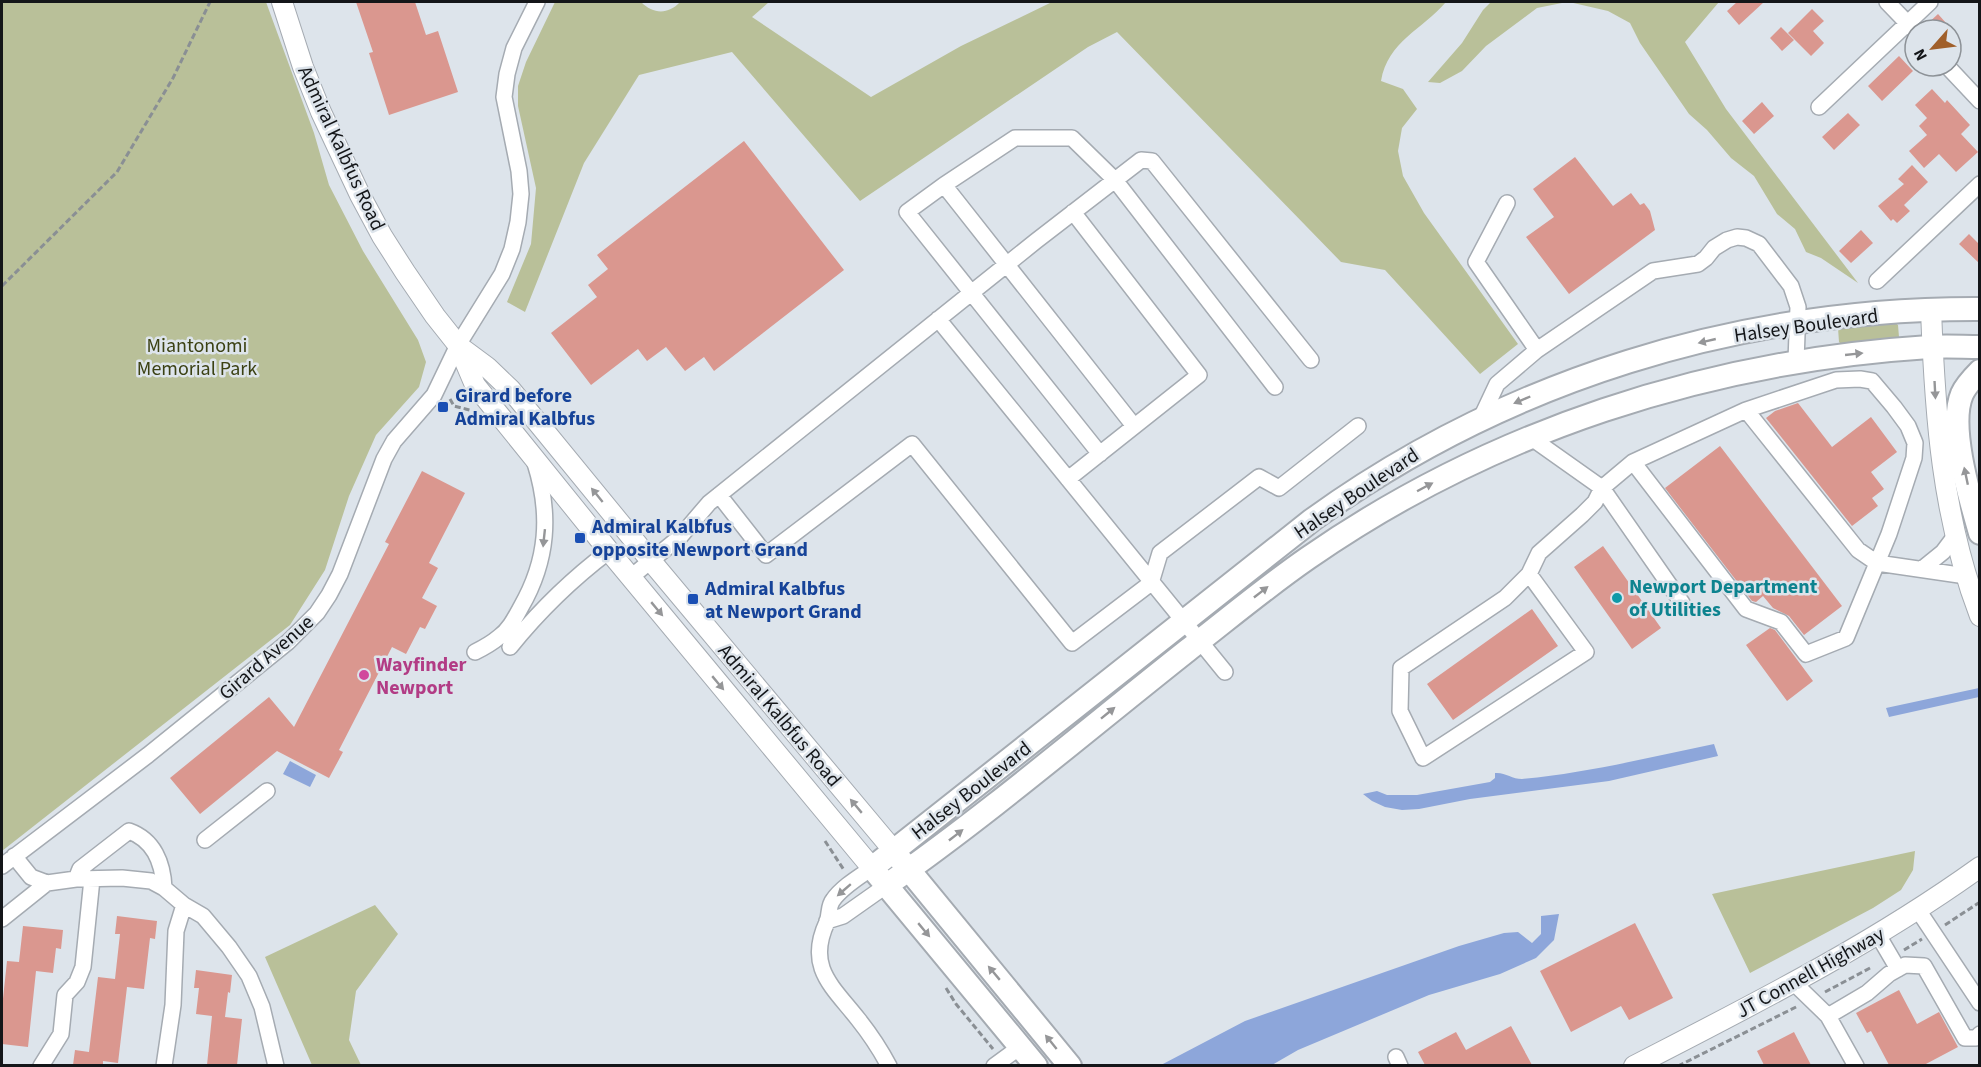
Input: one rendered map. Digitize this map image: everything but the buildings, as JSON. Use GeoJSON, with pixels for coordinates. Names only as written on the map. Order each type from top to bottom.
{"type":"FeatureCollection","features":[{"type":"Feature","properties":{"kind":"highway","name":"Halsey Boulevard"},"geometry":{"type":"LineString","coordinates":[[872,868],[1311,520],[1406,458],[1481,418],[1558,385],[1630,362],[1721,338],[1798,323],[1864,315],[1980,309]]}},
{"type":"Feature","properties":{"kind":"highway","name":"Halsey Boulevard"},"geometry":{"type":"LineString","coordinates":[[887,885],[967,826],[1285,574],[1379,512],[1454,471],[1583,416],[1655,393],[1722,376],[1796,361],[1842,355],[1933,347],[1980,347]]}},
{"type":"Feature","properties":{"kind":"highway"},"geometry":{"type":"LineString","coordinates":[[1980,371],[1963,393],[1957,421],[1960,448],[1980,533]]}},
{"type":"Feature","properties":{"kind":"highway","name":"Admiral Kalbfus Road"},"geometry":{"type":"LineString","coordinates":[[894,851],[1070,1065]]}},
{"type":"Feature","properties":{"kind":"highway","name":"Admiral Kalbfus Road"},"geometry":{"type":"LineString","coordinates":[[872,868],[1036,1065]]}},
{"type":"Feature","properties":{"kind":"main road","name":"Admiral Kalbfus Road"},"geometry":{"type":"LineString","coordinates":[[282,2],[321,112],[360,195],[382,236],[435,316],[458,345],[487,367],[511,390],[894,851]]}},
{"type":"Feature","properties":{"kind":"main road"},"geometry":{"type":"LineString","coordinates":[[1931,310],[1939,443],[1945,486],[1955,536],[1980,616]]}},
{"type":"Feature","properties":{"kind":"main road","name":"Admiral Kalbfus Road"},"geometry":{"type":"LineString","coordinates":[[458,345],[475,384],[535,460],[872,868]]}},
{"type":"Feature","properties":{"kind":"main road","name":"JT Connell Highway"},"geometry":{"type":"LineString","coordinates":[[1634,1065],[1794,983],[1878,935],[1979,867]]}},
{"type":"Feature","properties":{"kind":"street","name":"Girard Avenue"},"geometry":{"type":"LineString","coordinates":[[2,866],[157,747],[288,642],[317,613],[329,595],[340,574],[384,459],[394,441],[434,395],[458,345],[498,281],[512,249],[518,222],[519,171],[504,97],[514,48],[537,2]]}},
{"type":"Feature","properties":{"kind":"street"},"geometry":{"type":"LineString","coordinates":[[1887,2],[1903,19]]}},
{"type":"Feature","properties":{"kind":"street"},"geometry":{"type":"LineString","coordinates":[[1918,18],[1930,2]]}},
{"type":"Feature","properties":{"kind":"street"},"geometry":{"type":"LineString","coordinates":[[1819,107],[1903,34]]}},
{"type":"Feature","properties":{"kind":"street"},"geometry":{"type":"LineString","coordinates":[[1958,78],[1980,101]]}},
{"type":"Feature","properties":{"kind":"street"},"geometry":{"type":"LineString","coordinates":[[1100,454],[906,212],[1015,138],[1072,138],[1115,180],[1275,387]]}},
{"type":"Feature","properties":{"kind":"street"},"geometry":{"type":"LineString","coordinates":[[631,577],[680,537],[709,502],[1141,160],[1152,161],[1311,360]]}},
{"type":"Feature","properties":{"kind":"street"},"geometry":{"type":"LineString","coordinates":[[1877,281],[1980,184]]}},
{"type":"Feature","properties":{"kind":"street"},"geometry":{"type":"LineString","coordinates":[[944,186],[1134,426]]}},
{"type":"Feature","properties":{"kind":"street"},"geometry":{"type":"LineString","coordinates":[[1507,203],[1476,262],[1537,350]]}},
{"type":"Feature","properties":{"kind":"street"},"geometry":{"type":"LineString","coordinates":[[1068,479],[1199,375],[1073,212]]}},
{"type":"Feature","properties":{"kind":"street"},"geometry":{"type":"LineString","coordinates":[[1481,418],[1497,384],[1537,350],[1653,271],[1698,264],[1714,248],[1737,237],[1759,244],[1791,286],[1798,307],[1796,361]]}},
{"type":"Feature","properties":{"kind":"street"},"geometry":{"type":"LineString","coordinates":[[938,320],[1225,672]]}},
{"type":"Feature","properties":{"kind":"street"},"geometry":{"type":"LineString","coordinates":[[1529,574],[1586,652],[1423,758],[1400,711],[1401,668],[1505,598],[1529,574],[1539,553],[1595,502],[1602,488],[1633,462],[1746,410],[1836,380],[1872,381],[1908,426],[1915,443],[1914,458],[1889,534],[1846,638],[1806,654],[1781,622],[1746,609],[1633,462]]}},
{"type":"Feature","properties":{"kind":"street"},"geometry":{"type":"LineString","coordinates":[[1746,410],[1858,550],[1877,563],[1966,576]]}},
{"type":"Feature","properties":{"kind":"street"},"geometry":{"type":"LineString","coordinates":[[719,495],[765,555],[912,444],[1072,643],[1151,583],[1160,553],[1259,477],[1280,488],[1358,426]]}},
{"type":"Feature","properties":{"kind":"street"},"geometry":{"type":"LineString","coordinates":[[1530,437],[1602,488],[1682,603]]}},
{"type":"Feature","properties":{"kind":"street"},"geometry":{"type":"LineString","coordinates":[[475,652],[501,636],[508,628],[525,601],[541,562],[545,538],[544,497],[535,460]]}},
{"type":"Feature","properties":{"kind":"street"},"geometry":{"type":"LineString","coordinates":[[1922,569],[1943,552],[1955,536]]}},
{"type":"Feature","properties":{"kind":"street"},"geometry":{"type":"LineString","coordinates":[[510,647],[551,601],[609,551]]}},
{"type":"Feature","properties":{"kind":"street"},"geometry":{"type":"LineString","coordinates":[[205,840],[267,791]]}},
{"type":"Feature","properties":{"kind":"street"},"geometry":{"type":"LineString","coordinates":[[76,879],[80,869],[129,831],[140,835],[155,852],[163,872],[164,888]]}},
{"type":"Feature","properties":{"kind":"street"},"geometry":{"type":"LineString","coordinates":[[14,856],[31,877],[47,883],[76,879],[122,878],[151,881],[203,916],[249,976],[262,1007],[276,1065]]}},
{"type":"Feature","properties":{"kind":"street"},"geometry":{"type":"LineString","coordinates":[[872,868],[831,901],[827,921],[820,937],[820,960],[826,979],[868,1031],[889,1065]]}},
{"type":"Feature","properties":{"kind":"street"},"geometry":{"type":"LineString","coordinates":[[40,1065],[61,1034],[65,995],[77,982],[82,967],[92,879]]}},
{"type":"Feature","properties":{"kind":"street"},"geometry":{"type":"LineString","coordinates":[[2,919],[47,883]]}},
{"type":"Feature","properties":{"kind":"street"},"geometry":{"type":"LineString","coordinates":[[827,921],[843,916],[887,885]]}},
{"type":"Feature","properties":{"kind":"street"},"geometry":{"type":"LineString","coordinates":[[164,1065],[173,1005],[176,931],[184,905]]}},
{"type":"Feature","properties":{"kind":"street"},"geometry":{"type":"LineString","coordinates":[[1918,910],[1980,1003]]}},
{"type":"Feature","properties":{"kind":"street"},"geometry":{"type":"LineString","coordinates":[[1878,935],[1895,963],[1924,966],[1965,1038],[1976,1038],[1980,1034]]}},
{"type":"Feature","properties":{"kind":"street"},"geometry":{"type":"LineString","coordinates":[[1828,1016],[1867,993],[1889,974],[1895,963]]}},
{"type":"Feature","properties":{"kind":"street"},"geometry":{"type":"LineString","coordinates":[[1794,983],[1828,1016],[1856,1065]]}},
{"type":"Feature","properties":{"kind":"street"},"geometry":{"type":"LineString","coordinates":[[994,1065],[1020,1047]]}},
{"type":"Feature","properties":{"kind":"path"},"geometry":{"type":"LineString","coordinates":[[2,286],[117,172],[173,78],[210,2]]}},
{"type":"Feature","properties":{"kind":"path"},"geometry":{"type":"LineString","coordinates":[[1678,1065],[1811,999],[1895,963],[1933,933],[1980,902]]}},
{"type":"Feature","properties":{"kind":"green space","name":"Miantonomi Memorial Park"},"geometry":{"type":"Polygon","coordinates":[[[2,2],[266,2],[314,133],[329,185],[363,251],[418,340],[426,362],[419,387],[376,435],[349,496],[325,570],[290,625],[2,851],[2,2]]]}},
{"type":"Feature","properties":{"kind":"green space"},"geometry":{"type":"Polygon","coordinates":[[[555,2],[641,2],[655,11],[666,11],[680,2],[769,2],[752,17],[871,97],[961,46],[1052,2],[1446,2],[1398,46],[1385,67],[1381,81],[1403,89],[1417,109],[1402,128],[1398,151],[1403,176],[1424,213],[1518,344],[1480,374],[1385,270],[1341,262],[1117,32],[1088,47],[860,201],[732,52],[639,75],[584,163],[525,312],[507,302],[531,244],[536,188],[518,106],[518,86],[526,62],[555,2]]]}},
{"type":"Feature","properties":{"kind":"green space"},"geometry":{"type":"Polygon","coordinates":[[[1491,2],[1567,2],[1537,8],[1486,46],[1462,71],[1440,83],[1428,82],[1462,43],[1483,10],[1491,2]]]}},
{"type":"Feature","properties":{"kind":"green space"},"geometry":{"type":"Polygon","coordinates":[[[1569,2],[1719,2],[1685,42],[1726,109],[1858,283],[1821,258],[1806,252],[1795,229],[1777,214],[1754,176],[1731,158],[1707,130],[1689,114],[1640,43],[1630,23],[1608,11],[1569,2]]]}},
{"type":"Feature","properties":{"kind":"green space"},"geometry":{"type":"Polygon","coordinates":[[[1894,322],[1898,325],[1899,337],[1894,340],[1842,345],[1839,342],[1838,328],[1894,322]]]}},
{"type":"Feature","properties":{"kind":"green space"},"geometry":{"type":"Polygon","coordinates":[[[1915,851],[1913,870],[1901,890],[1873,908],[1750,973],[1712,894],[1915,851]]]}},
{"type":"Feature","properties":{"kind":"green space"},"geometry":{"type":"Polygon","coordinates":[[[375,905],[398,934],[356,991],[349,1040],[361,1065],[312,1065],[265,957],[375,905]]]}},
{"type":"Feature","properties":{"kind":"water"},"geometry":{"type":"Polygon","coordinates":[[[1979,688],[1979,697],[1889,717],[1886,708],[1979,688]]]}},
{"type":"Feature","properties":{"kind":"water"},"geometry":{"type":"Polygon","coordinates":[[[1714,744],[1718,756],[1609,781],[1470,799],[1419,809],[1402,810],[1385,807],[1363,794],[1377,791],[1387,795],[1417,795],[1490,782],[1495,778],[1495,773],[1522,779],[1571,773],[1714,744]]]}},
{"type":"Feature","properties":{"kind":"water"},"geometry":{"type":"Polygon","coordinates":[[[290,761],[316,775],[310,787],[283,774],[290,761]]]}},
{"type":"Feature","properties":{"kind":"water"},"geometry":{"type":"Polygon","coordinates":[[[1559,914],[1554,940],[1536,958],[1500,974],[1429,995],[1298,1050],[1272,1065],[1161,1065],[1245,1021],[1459,946],[1504,933],[1518,932],[1532,943],[1541,934],[1541,916],[1559,914]]]}},
{"type":"Feature","properties":{"kind":"place","name":"Girard before Admiral Kalbfus"},"geometry":{"type":"Point","coordinates":[443,407]}},
{"type":"Feature","properties":{"kind":"place","name":"Admiral Kalbfus opposite Newport Grand"},"geometry":{"type":"Point","coordinates":[580,538]}},
{"type":"Feature","properties":{"kind":"place","name":"Newport Department of Utilities"},"geometry":{"type":"Point","coordinates":[1617,598]}},
{"type":"Feature","properties":{"kind":"place","name":"Admiral Kalbfus at Newport Grand"},"geometry":{"type":"Point","coordinates":[693,599]}},
{"type":"Feature","properties":{"kind":"place","name":"Wayfinder Newport"},"geometry":{"type":"Point","coordinates":[364,675]}}]}
